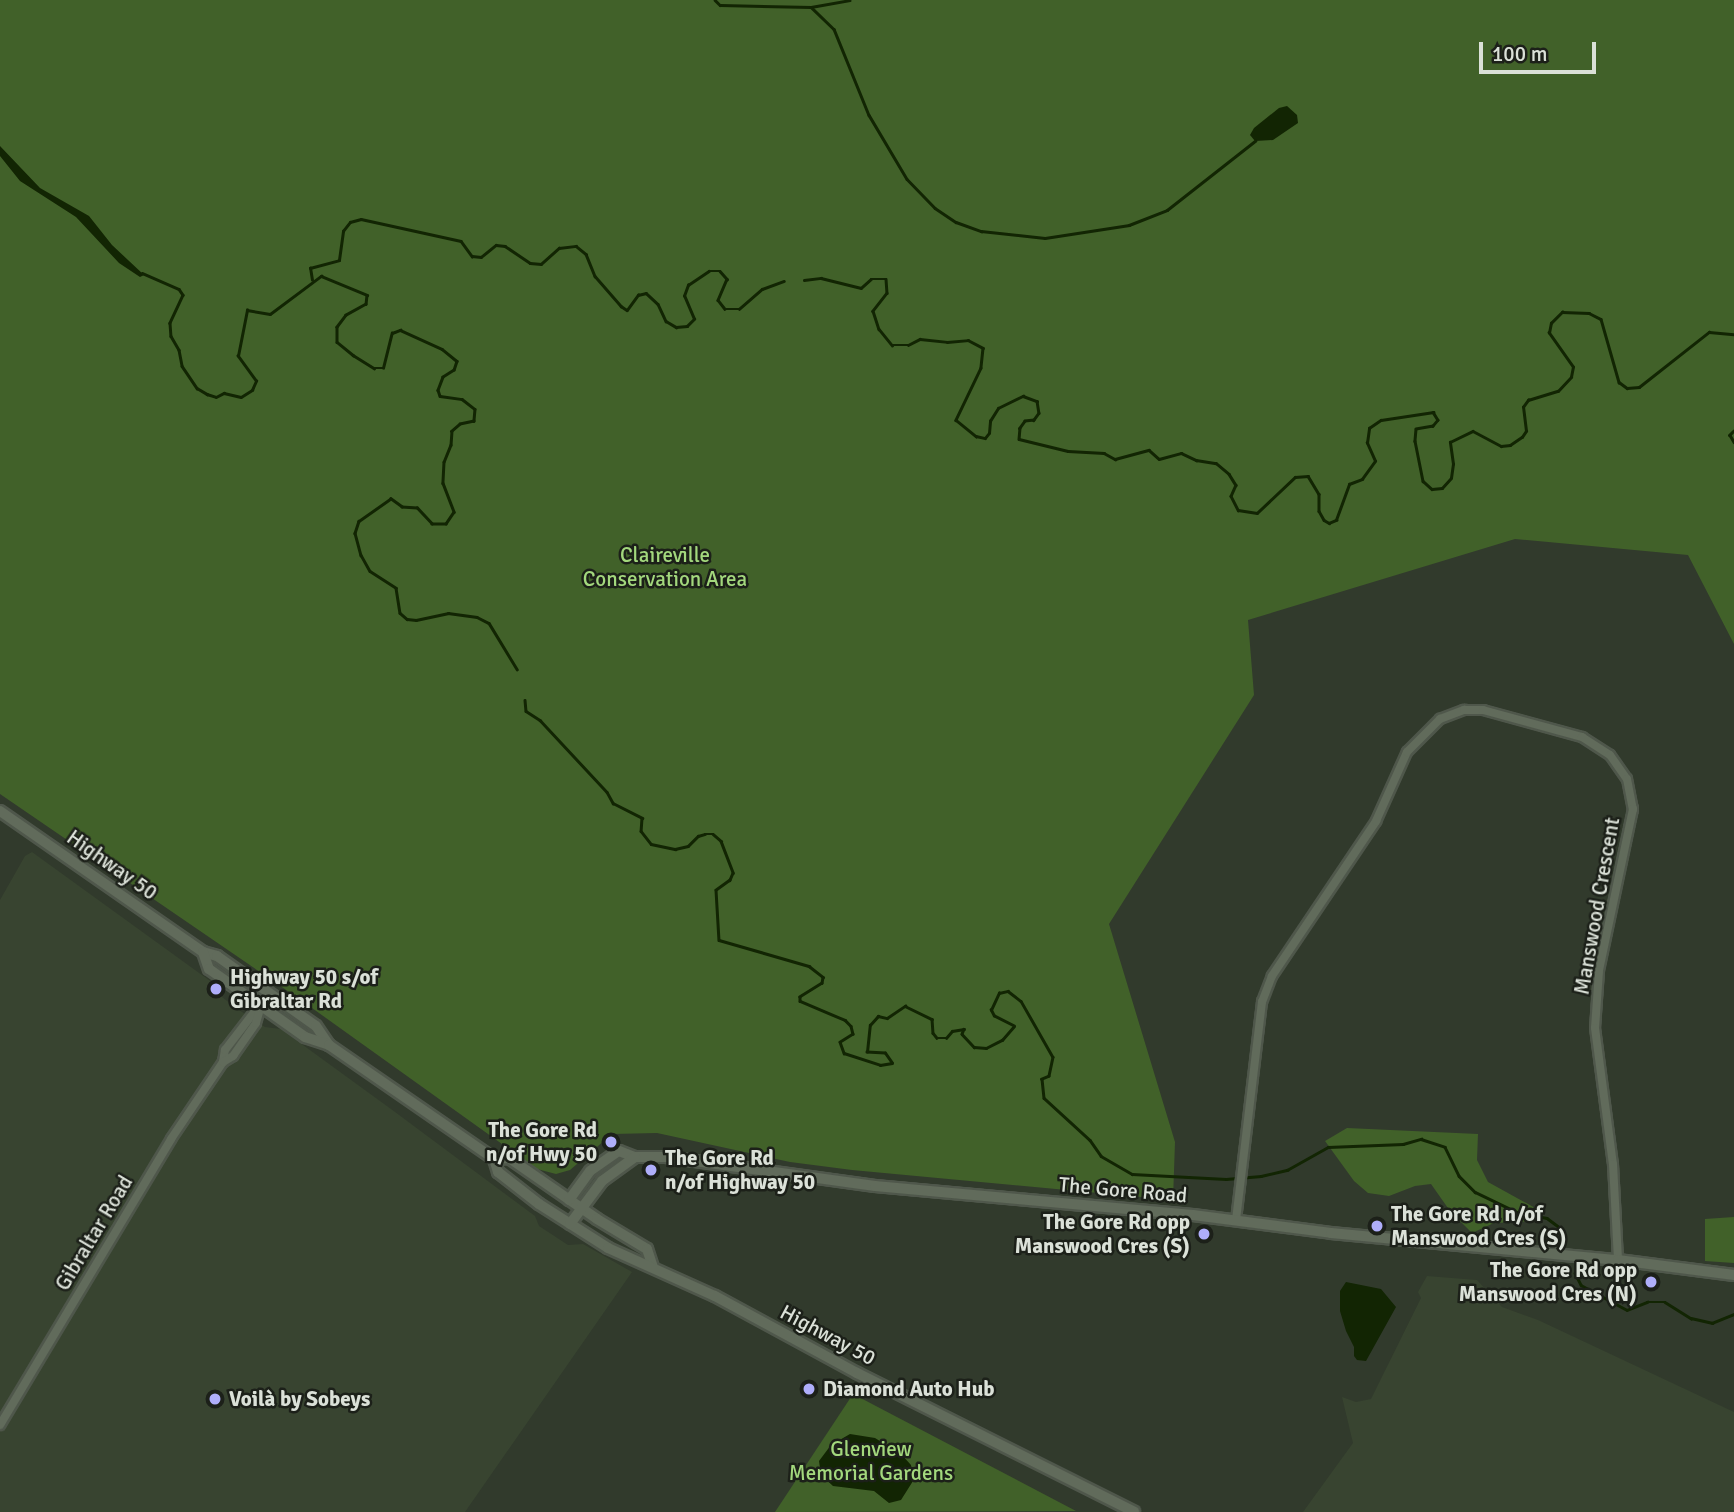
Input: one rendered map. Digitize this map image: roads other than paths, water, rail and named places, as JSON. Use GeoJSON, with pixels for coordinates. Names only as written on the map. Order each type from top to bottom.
{"type":"FeatureCollection","features":[{"type":"Feature","properties":{"kind":"main road","name":"Highway 50"},"geometry":{"type":"LineString","coordinates":[[0,811],[203,952],[217,956],[270,993],[316,1026],[329,1045]]}},
{"type":"Feature","properties":{"kind":"main road","name":"Highway 50"},"geometry":{"type":"LineString","coordinates":[[203,952],[209,969],[305,1037],[329,1045],[494,1159],[498,1172],[570,1224],[631,1261],[653,1267],[1134,1512]]}},
{"type":"Feature","properties":{"kind":"main road","name":"The Gore Road"},"geometry":{"type":"LineString","coordinates":[[569,1200],[585,1177],[603,1160],[620,1151],[635,1157],[666,1157],[874,1186],[1236,1220],[1354,1235],[1602,1258],[1734,1275]]}},
{"type":"Feature","properties":{"kind":"main road"},"geometry":{"type":"LineString","coordinates":[[570,1224],[602,1181],[635,1157]]}},
{"type":"Feature","properties":{"kind":"main road","name":"Highway 50"},"geometry":{"type":"LineString","coordinates":[[494,1159],[509,1158],[581,1209],[647,1249],[653,1267]]}},
{"type":"Feature","properties":{"kind":"street","name":"Manswood Crescent"},"geometry":{"type":"LineString","coordinates":[[1236,1220],[1262,1002],[1272,976],[1376,821],[1412,746],[1440,719],[1464,710],[1483,710],[1582,737],[1610,755],[1627,779],[1633,809],[1599,971],[1595,1028],[1613,1164],[1618,1260]]}},
{"type":"Feature","properties":{"kind":"street","name":"Gibraltar Road"},"geometry":{"type":"LineString","coordinates":[[0,1425],[171,1139],[223,1062],[233,1056],[256,1023],[261,1006],[270,993]]}},
{"type":"Feature","properties":{"kind":"waterway"},"geometry":{"type":"LineString","coordinates":[[715,0],[720,5],[811,7],[849,0]]}},
{"type":"Feature","properties":{"kind":"waterway"},"geometry":{"type":"LineString","coordinates":[[811,7],[834,29],[869,115],[907,179],[935,208],[956,222],[981,231],[1045,238],[1129,225],[1167,210],[1255,141]]}},
{"type":"Feature","properties":{"kind":"waterway"},"geometry":{"type":"LineString","coordinates":[[312,280],[310,268],[339,260],[343,231],[350,222],[361,219],[461,241],[472,256],[481,257],[496,245],[505,246],[530,263],[541,264],[559,248],[576,246],[586,254],[595,276],[621,306],[627,310],[638,295],[646,293],[658,304],[666,321],[676,327],[687,326],[694,319],[684,296],[688,285],[709,271],[720,271],[727,279],[718,300],[725,309],[739,309],[762,289],[784,281]]}},
{"type":"Feature","properties":{"kind":"waterway"},"geometry":{"type":"LineString","coordinates":[[142,273],[179,289],[183,295],[170,323],[171,336],[179,350],[182,366],[197,388],[216,397],[224,393],[241,397],[252,390],[256,381],[238,356],[247,310],[270,314],[321,276],[367,295],[366,304],[346,315],[337,327],[337,342],[353,355],[374,368],[383,368],[392,333],[400,330],[442,349],[457,361],[454,370],[443,377],[438,390],[440,396],[462,399],[475,409],[474,421],[460,424],[452,431],[451,445],[444,462],[443,483],[454,512],[446,524],[432,524],[417,508],[402,507],[391,499],[359,521],[355,533],[361,555],[370,571],[396,588],[400,613],[407,619],[416,620],[448,613],[477,617],[489,623],[517,669]]}},
{"type":"Feature","properties":{"kind":"waterway"},"geometry":{"type":"LineString","coordinates":[[804,280],[821,278],[861,288],[871,279],[886,279],[887,293],[873,311],[879,329],[892,345],[908,345],[920,339],[947,342],[968,340],[983,348],[981,368],[956,420],[976,436],[985,438],[989,433],[990,421],[998,408],[1023,396],[1037,401],[1039,413],[1034,420],[1025,421],[1020,428],[1019,439],[1068,451],[1104,453],[1115,459],[1149,450],[1159,459],[1181,453],[1196,460],[1216,463],[1229,474],[1236,485],[1231,496],[1238,510],[1257,513],[1295,477],[1308,476],[1319,494],[1319,511],[1329,523],[1336,520],[1349,484],[1362,479],[1375,461],[1367,443],[1369,428],[1381,420],[1433,412],[1438,420],[1433,426],[1416,429],[1415,441],[1423,481],[1432,489],[1442,488],[1451,478],[1453,464],[1450,442],[1473,431],[1501,446],[1510,445],[1522,437],[1526,431],[1523,407],[1528,400],[1558,391],[1571,377],[1573,367],[1549,333],[1551,323],[1562,312],[1589,313],[1601,319],[1619,382],[1627,388],[1639,387],[1709,332],[1734,334]]}},
{"type":"Feature","properties":{"kind":"waterway"},"geometry":{"type":"LineString","coordinates":[[1734,431],[1730,435],[1734,442]]}},
{"type":"Feature","properties":{"kind":"waterway"},"geometry":{"type":"LineString","coordinates":[[525,700],[526,711],[540,720],[607,792],[613,803],[642,818],[641,831],[651,844],[675,849],[688,846],[698,836],[705,834],[713,834],[721,841],[733,873],[730,880],[716,890],[719,940],[809,966],[823,977],[822,983],[800,997],[800,1001],[845,1020],[851,1026],[853,1034],[840,1042],[844,1053],[880,1065],[892,1063],[885,1053],[867,1052],[870,1025],[878,1016],[887,1018],[905,1006],[932,1019],[933,1033],[937,1038],[946,1038],[952,1031],[964,1029],[962,1034],[974,1047],[986,1048],[1002,1040],[1014,1026],[994,1016],[991,1010],[999,993],[1008,991],[1021,1001],[1053,1057],[1049,1076],[1042,1079],[1044,1098],[1090,1140],[1101,1156],[1132,1174],[1226,1179],[1261,1176],[1287,1170],[1328,1147],[1403,1144],[1421,1139],[1445,1147],[1459,1176],[1475,1192],[1519,1213],[1547,1218],[1559,1227],[1564,1239]]}},
{"type":"Feature","properties":{"kind":"waterway"},"geometry":{"type":"LineString","coordinates":[[1575,1273],[1581,1285],[1627,1310],[1647,1302],[1665,1302],[1691,1318],[1712,1323],[1734,1314]]}},
{"type":"Feature","properties":{"kind":"place","name":"Highway 50 s/of Gibraltar Rd"},"geometry":{"type":"Point","coordinates":[216,989]}},
{"type":"Feature","properties":{"kind":"place","name":"The Gore Rd n/of Hwy 50"},"geometry":{"type":"Point","coordinates":[611,1142]}},
{"type":"Feature","properties":{"kind":"place","name":"The Gore Rd n/of Highway 50"},"geometry":{"type":"Point","coordinates":[651,1170]}},
{"type":"Feature","properties":{"kind":"place","name":"The Gore Rd n/of Manswood Cres (S)"},"geometry":{"type":"Point","coordinates":[1377,1226]}},
{"type":"Feature","properties":{"kind":"place","name":"The Gore Rd opp Manswood Cres (S)"},"geometry":{"type":"Point","coordinates":[1204,1234]}},
{"type":"Feature","properties":{"kind":"place","name":"The Gore Rd opp Manswood Cres (N)"},"geometry":{"type":"Point","coordinates":[1651,1282]}},
{"type":"Feature","properties":{"kind":"place","name":"Diamond Auto Hub"},"geometry":{"type":"Point","coordinates":[809,1389]}},
{"type":"Feature","properties":{"kind":"place","name":"Voilà by Sobeys"},"geometry":{"type":"Point","coordinates":[215,1399]}},
{"type":"Feature","properties":{"kind":"park label","name":"Claireville Conservation Area"},"geometry":{"type":"Point","coordinates":[665,567]}},
{"type":"Feature","properties":{"kind":"park label","name":"Glenview Memorial Gardens"},"geometry":{"type":"Point","coordinates":[871,1461]}}]}
